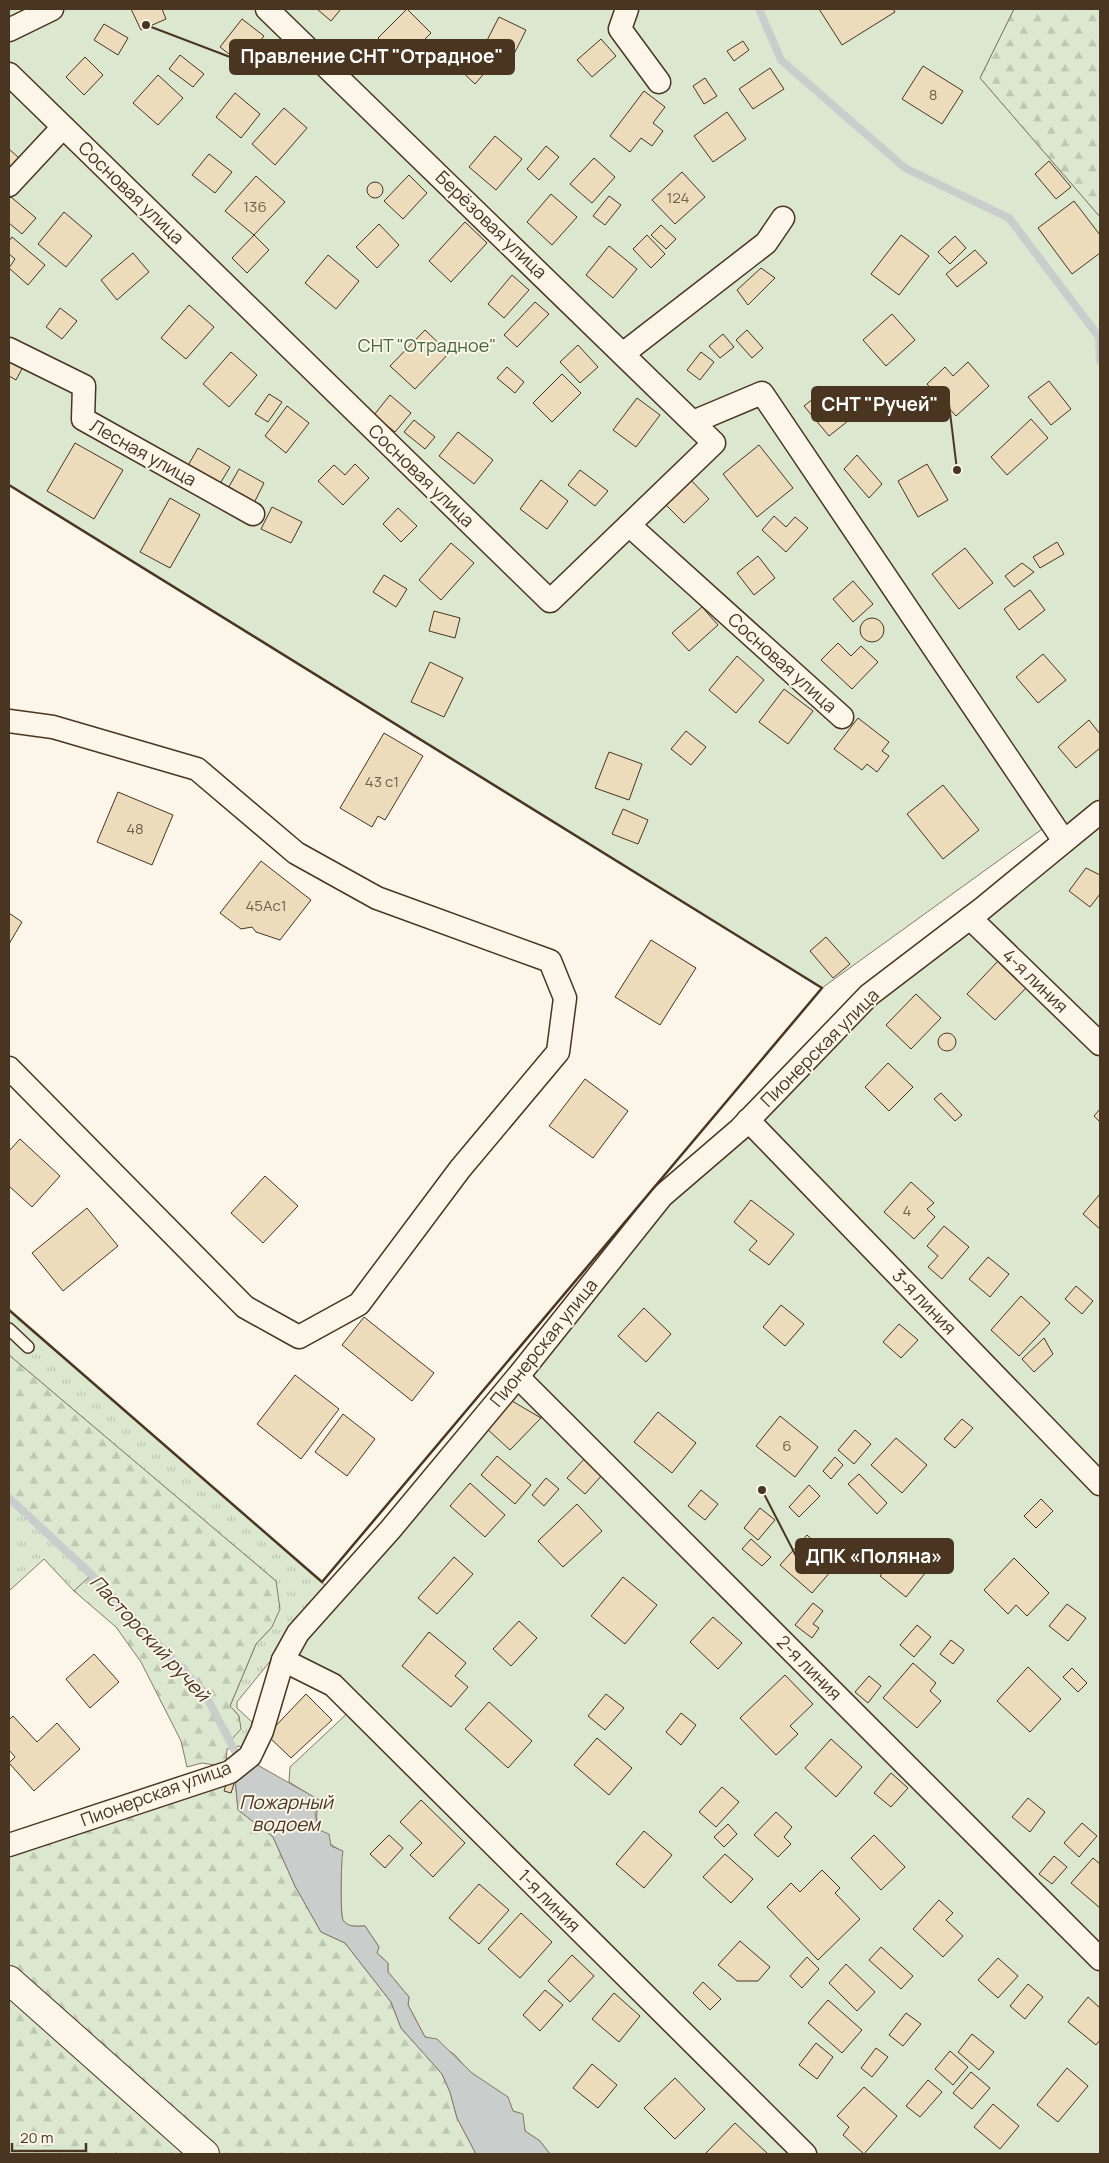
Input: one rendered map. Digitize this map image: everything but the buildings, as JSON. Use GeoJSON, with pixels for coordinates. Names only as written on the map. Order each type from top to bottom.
{"type":"FeatureCollection","features":[{"type":"Feature","properties":{"kind":"street"},"geometry":{"type":"LineString","coordinates":[[9,30],[52,9]]}},
{"type":"Feature","properties":{"kind":"street","name":"Берёзовая улица"},"geometry":{"type":"LineString","coordinates":[[268,9],[624,353],[714,443],[629,525]]}},
{"type":"Feature","properties":{"kind":"street"},"geometry":{"type":"LineString","coordinates":[[627,9],[620,30],[659,82]]}},
{"type":"Feature","properties":{"kind":"street","name":"Сосновая улица"},"geometry":{"type":"LineString","coordinates":[[9,74],[550,600],[629,525],[842,717]]}},
{"type":"Feature","properties":{"kind":"street"},"geometry":{"type":"LineString","coordinates":[[9,186],[63,127]]}},
{"type":"Feature","properties":{"kind":"street"},"geometry":{"type":"LineString","coordinates":[[624,353],[766,243],[783,218]]}},
{"type":"Feature","properties":{"kind":"street","name":"Лесная улица"},"geometry":{"type":"LineString","coordinates":[[9,349],[84,386],[83,419],[253,514]]}},
{"type":"Feature","properties":{"kind":"street"},"geometry":{"type":"LineString","coordinates":[[692,422],[762,392],[1064,841]]}},
{"type":"Feature","properties":{"kind":"street"},"geometry":{"type":"LineString","coordinates":[[9,721],[53,727],[197,769],[296,853],[378,898],[550,961],[566,998],[558,1052],[460,1169],[359,1304],[299,1338],[245,1307],[9,1068]]}},
{"type":"Feature","properties":{"kind":"street","name":"Пионерская улица"},"geometry":{"type":"LineString","coordinates":[[9,1845],[230,1772],[250,1756],[262,1731],[283,1660],[298,1633],[389,1530],[518,1377],[662,1196],[748,1120],[869,995],[970,918],[1100,812]]}},
{"type":"Feature","properties":{"kind":"street","name":"4-я линия"},"geometry":{"type":"LineString","coordinates":[[970,918],[1100,1044]]}},
{"type":"Feature","properties":{"kind":"street","name":"3-я линия"},"geometry":{"type":"LineString","coordinates":[[748,1120],[1100,1484]]}},
{"type":"Feature","properties":{"kind":"street","name":"2-я линия"},"geometry":{"type":"LineString","coordinates":[[518,1377],[1100,1959]]}},
{"type":"Feature","properties":{"kind":"street","name":"1-я линия"},"geometry":{"type":"LineString","coordinates":[[283,1660],[333,1685],[805,2154]]}},
{"type":"Feature","properties":{"kind":"street"},"geometry":{"type":"LineString","coordinates":[[9,1980],[205,2154]]}},
{"type":"Feature","properties":{"kind":"lane"},"geometry":{"type":"LineString","coordinates":[[9,1329],[28,1347]]}},
{"type":"Feature","properties":{"kind":"green space","name":"СНТ \"Отрадное\""},"geometry":{"type":"Polygon","coordinates":[[[9,9],[1014,9],[980,78],[1100,217],[1100,2154],[550,2154],[540,2141],[525,2131],[522,2114],[513,2111],[507,2097],[471,2073],[454,2054],[425,2037],[408,2005],[409,1997],[388,1972],[388,1963],[377,1953],[379,1947],[365,1926],[350,1925],[343,1920],[341,1898],[342,1851],[323,1837],[317,1824],[320,1801],[289,1782],[290,1767],[354,1707],[284,1660],[662,1196],[869,995],[1066,840],[1052,822],[822,988],[9,485],[9,9]]]}},
{"type":"Feature","properties":{"kind":"green space"},"geometry":{"type":"Polygon","coordinates":[[[1014,9],[1100,9],[1100,217],[980,78],[1014,9]]]}},
{"type":"Feature","properties":{"kind":"green space"},"geometry":{"type":"Polygon","coordinates":[[[9,1310],[334,1593],[278,1658],[272,1659],[237,1702],[237,1708],[252,1722],[251,1737],[245,1749],[239,1746],[233,1748],[232,1739],[239,1716],[230,1706],[256,1644],[272,1627],[276,1581],[9,1355],[9,1310]]]}},
{"type":"Feature","properties":{"kind":"green space"},"geometry":{"type":"Polygon","coordinates":[[[9,1355],[276,1581],[280,1609],[272,1627],[256,1644],[230,1706],[239,1716],[241,1729],[232,1739],[233,1748],[227,1749],[226,1767],[202,1763],[187,1767],[181,1741],[141,1662],[116,1627],[74,1591],[92,1574],[9,1498],[9,1355]]]}},
{"type":"Feature","properties":{"kind":"green space"},"geometry":{"type":"Polygon","coordinates":[[[9,1498],[92,1575],[74,1591],[44,1559],[9,1591],[9,1498]]]}},
{"type":"Feature","properties":{"kind":"green space"},"geometry":{"type":"Polygon","coordinates":[[[235,1778],[238,1810],[273,1837],[295,1886],[321,1932],[345,1943],[391,2002],[401,2028],[442,2074],[450,2092],[457,2118],[476,2154],[9,2154],[9,1845],[235,1778]]]}},
{"type":"Feature","properties":{"kind":"water","name":"Пожарный водоем"},"geometry":{"type":"Polygon","coordinates":[[[254,1763],[321,1801],[315,1814],[319,1830],[329,1834],[331,1846],[343,1851],[341,1908],[343,1920],[350,1925],[365,1926],[379,1947],[377,1953],[388,1963],[388,1972],[409,1997],[408,2005],[425,2037],[437,2039],[472,2073],[508,2097],[513,2111],[523,2114],[525,2131],[540,2141],[550,2154],[476,2154],[457,2118],[450,2092],[442,2074],[401,2028],[391,2002],[345,1943],[321,1932],[295,1886],[273,1837],[238,1810],[235,1778],[254,1763]]]}},
{"type":"Feature","properties":{"kind":"waterway"},"geometry":{"type":"LineString","coordinates":[[759,9],[781,60],[905,168],[1009,218],[1099,337],[1100,361]]}},
{"type":"Feature","properties":{"kind":"waterway","name":"Пасторский ручей"},"geometry":{"type":"LineString","coordinates":[[9,1498],[92,1575],[204,1692],[237,1755]]}},
{"type":"Feature","properties":{"kind":"wall"},"geometry":{"type":"LineString","coordinates":[[9,485],[822,988],[322,1582],[9,1310]]}},
{"type":"Feature","properties":{"kind":"place","name":"Правление СНТ \"Отрадное\""},"geometry":{"type":"Point","coordinates":[146,25]}},
{"type":"Feature","properties":{"kind":"place","name":"СНТ \"Ручей\""},"geometry":{"type":"Point","coordinates":[957,470]}},
{"type":"Feature","properties":{"kind":"place","name":"ДПК «Поляна»"},"geometry":{"type":"Point","coordinates":[762,1490]}}]}
